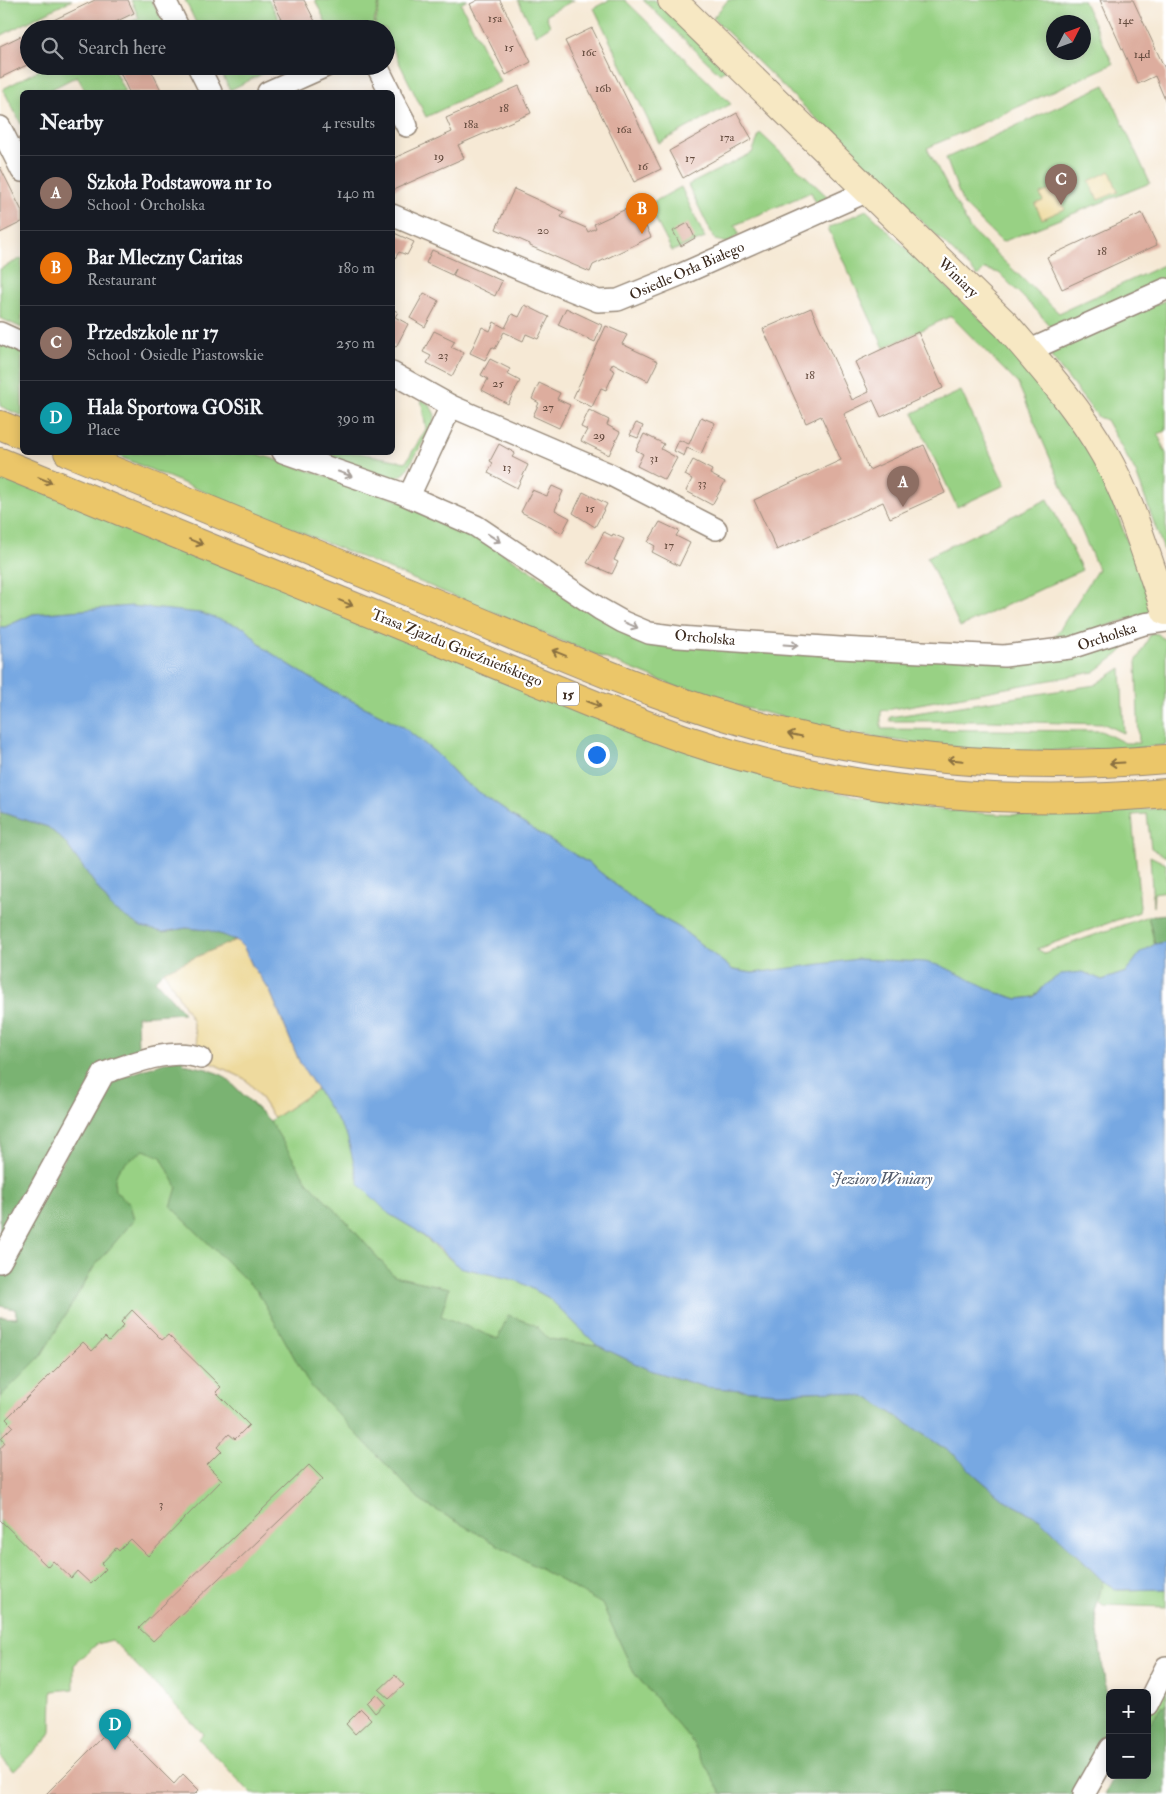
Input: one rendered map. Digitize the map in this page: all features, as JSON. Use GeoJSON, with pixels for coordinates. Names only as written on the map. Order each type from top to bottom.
{"type":"FeatureCollection","features":[{"type":"Feature","properties":{"kind":"main road"},"geometry":{"type":"LineString","coordinates":[[0,425],[20,433]]}},
{"type":"Feature","properties":{"kind":"main road","name":"15"},"geometry":{"type":"LineString","coordinates":[[75,455],[629,682],[680,701],[751,723],[842,745],[966,762],[1090,764],[1166,759]]}},
{"type":"Feature","properties":{"kind":"main road","name":"Trasa Zjazdu Gnieźnieńskiego"},"geometry":{"type":"LineString","coordinates":[[0,462],[613,712],[691,741],[742,756],[842,780],[967,796],[1063,799],[1166,793]]}},
{"type":"Feature","properties":{"kind":"street"},"geometry":{"type":"LineString","coordinates":[[165,0],[175,20]]}},
{"type":"Feature","properties":{"kind":"street","name":"Winiary"},"geometry":{"type":"LineString","coordinates":[[672,0],[1006,325],[1053,380],[1083,419],[1106,456],[1126,500],[1166,611]]}},
{"type":"Feature","properties":{"kind":"street"},"geometry":{"type":"LineString","coordinates":[[202,75],[210,90]]}},
{"type":"Feature","properties":{"kind":"street"},"geometry":{"type":"LineString","coordinates":[[272,90],[306,75]]}},
{"type":"Feature","properties":{"kind":"street"},"geometry":{"type":"LineString","coordinates":[[382,75],[389,90]]}},
{"type":"Feature","properties":{"kind":"street"},"geometry":{"type":"LineString","coordinates":[[395,104],[407,126]]}},
{"type":"Feature","properties":{"kind":"street"},"geometry":{"type":"LineString","coordinates":[[0,127],[20,167]]}},
{"type":"Feature","properties":{"kind":"street","name":"Osiedle Orła Białego"},"geometry":{"type":"LineString","coordinates":[[395,216],[598,301],[620,300],[868,191]]}},
{"type":"Feature","properties":{"kind":"street"},"geometry":{"type":"LineString","coordinates":[[1028,351],[1166,289]]}},
{"type":"Feature","properties":{"kind":"street"},"geometry":{"type":"LineString","coordinates":[[0,333],[20,342]]}},
{"type":"Feature","properties":{"kind":"street"},"geometry":{"type":"LineString","coordinates":[[395,375],[451,406],[610,474],[716,530]]}},
{"type":"Feature","properties":{"kind":"street"},"geometry":{"type":"LineString","coordinates":[[409,496],[451,406]]}},
{"type":"Feature","properties":{"kind":"street","name":"Orcholska"},"geometry":{"type":"LineString","coordinates":[[292,455],[409,496],[476,526],[600,609],[623,622],[649,633],[679,637],[840,648],[1004,656],[1070,648],[1144,624],[1166,621]]}},
{"type":"Feature","properties":{"kind":"street"},"geometry":{"type":"LineString","coordinates":[[0,1262],[104,1073],[168,1054],[188,1053],[201,1058]]}},
{"type":"Feature","properties":{"kind":"street"},"geometry":{"type":"LineString","coordinates":[[1151,1697],[1166,1667]]}},
{"type":"Feature","properties":{"kind":"street"},"geometry":{"type":"LineString","coordinates":[[1084,1794],[1106,1755]]}},
{"type":"Feature","properties":{"kind":"green space"},"geometry":{"type":"Polygon","coordinates":[[[0,0],[72,0],[32,20],[20,20],[20,26],[0,36],[0,0]]]}},
{"type":"Feature","properties":{"kind":"green space"},"geometry":{"type":"Polygon","coordinates":[[[131,0],[151,0],[162,20],[135,20],[139,18],[131,0]]]}},
{"type":"Feature","properties":{"kind":"green space"},"geometry":{"type":"Polygon","coordinates":[[[185,0],[269,0],[279,20],[195,20],[185,0]]]}},
{"type":"Feature","properties":{"kind":"green space"},"geometry":{"type":"Polygon","coordinates":[[[315,0],[380,0],[374,20],[325,20],[315,0]]]}},
{"type":"Feature","properties":{"kind":"green space"},"geometry":{"type":"Polygon","coordinates":[[[381,0],[467,0],[461,4],[500,82],[426,117],[395,54],[395,20],[376,20],[381,0]]]}},
{"type":"Feature","properties":{"kind":"green space"},"geometry":{"type":"Polygon","coordinates":[[[518,0],[574,0],[546,15],[550,26],[536,35],[518,0]]]}},
{"type":"Feature","properties":{"kind":"green space"},"geometry":{"type":"Polygon","coordinates":[[[609,0],[625,0],[731,104],[659,143],[594,8],[609,0]]]}},
{"type":"Feature","properties":{"kind":"green space"},"geometry":{"type":"Polygon","coordinates":[[[643,0],[655,0],[726,69],[720,74],[643,0]]]}},
{"type":"Feature","properties":{"kind":"green space"},"geometry":{"type":"Polygon","coordinates":[[[728,0],[1083,0],[1090,15],[1046,15],[1046,60],[1091,60],[1091,17],[1113,64],[927,148],[970,229],[1059,313],[1166,264],[1166,279],[1052,329],[1038,312],[999,273],[985,269],[978,276],[713,18],[728,0]]]}},
{"type":"Feature","properties":{"kind":"green space"},"geometry":{"type":"Polygon","coordinates":[[[30,75],[116,75],[124,90],[85,90],[77,76],[50,90],[20,90],[20,122],[3,89],[30,75]]]}},
{"type":"Feature","properties":{"kind":"green space"},"geometry":{"type":"Polygon","coordinates":[[[222,75],[260,75],[230,90],[222,75]]]}},
{"type":"Feature","properties":{"kind":"green space"},"geometry":{"type":"Polygon","coordinates":[[[1105,85],[1150,183],[1002,242],[963,204],[946,158],[1105,85]]]}},
{"type":"Feature","properties":{"kind":"green space"},"geometry":{"type":"Polygon","coordinates":[[[760,133],[831,200],[818,207],[811,192],[735,225],[739,234],[728,243],[715,240],[688,185],[752,153],[760,133]]]}},
{"type":"Feature","properties":{"kind":"green space"},"geometry":{"type":"Polygon","coordinates":[[[681,187],[705,238],[672,251],[648,205],[681,187]]]}},
{"type":"Feature","properties":{"kind":"green space"},"geometry":{"type":"Polygon","coordinates":[[[866,210],[994,332],[1056,399],[1086,445],[1111,498],[1151,604],[1149,613],[1051,643],[1098,569],[1018,384],[951,316],[884,348],[828,228],[866,210]]]}},
{"type":"Feature","properties":{"kind":"green space"},"geometry":{"type":"Polygon","coordinates":[[[20,259],[20,327],[0,318],[0,269],[20,259]]]}},
{"type":"Feature","properties":{"kind":"green space"},"geometry":{"type":"Polygon","coordinates":[[[1166,300],[1166,431],[1158,434],[1166,454],[1166,556],[1136,473],[1106,420],[1098,417],[1052,358],[1049,350],[1166,300]]]}},
{"type":"Feature","properties":{"kind":"green space"},"geometry":{"type":"Polygon","coordinates":[[[0,342],[20,351],[20,415],[0,406],[0,342]]]}},
{"type":"Feature","properties":{"kind":"green space"},"geometry":{"type":"Polygon","coordinates":[[[961,391],[1005,485],[957,507],[913,413],[961,391]]]}},
{"type":"Feature","properties":{"kind":"green space"},"geometry":{"type":"Polygon","coordinates":[[[421,399],[430,405],[435,415],[433,425],[405,473],[395,479],[322,455],[369,455],[406,462],[426,429],[421,399]]]}},
{"type":"Feature","properties":{"kind":"green space"},"geometry":{"type":"Polygon","coordinates":[[[116,455],[261,455],[399,500],[472,533],[620,628],[1004,662],[1136,635],[1119,654],[1094,672],[881,711],[881,729],[1101,731],[1125,743],[1139,743],[1136,662],[1151,633],[1158,634],[1166,641],[1166,745],[1140,748],[1028,751],[970,749],[893,740],[839,731],[742,707],[682,689],[559,640],[116,455]]]}},
{"type":"Feature","properties":{"kind":"green space"},"geometry":{"type":"Polygon","coordinates":[[[0,473],[800,784],[894,803],[988,814],[1052,815],[1166,808],[1166,857],[1151,848],[1147,814],[1132,815],[1139,912],[1037,949],[1044,953],[1148,916],[1155,944],[1140,953],[1126,972],[1102,980],[1083,972],[1046,984],[1034,997],[1018,999],[998,993],[779,971],[753,973],[733,970],[680,928],[643,907],[590,864],[521,822],[462,780],[436,753],[402,726],[323,686],[265,649],[245,628],[116,607],[33,614],[5,627],[0,627],[0,473]]]}},
{"type":"Feature","properties":{"kind":"green space"},"geometry":{"type":"Polygon","coordinates":[[[1048,499],[1082,570],[960,627],[927,557],[1048,499]]]}},
{"type":"Feature","properties":{"kind":"green space"},"geometry":{"type":"Polygon","coordinates":[[[1121,668],[1124,733],[1104,724],[890,721],[890,717],[1095,685],[1121,668]]]}},
{"type":"Feature","properties":{"kind":"green space"},"geometry":{"type":"Polygon","coordinates":[[[0,812],[48,827],[65,842],[112,908],[163,932],[186,928],[208,930],[236,940],[164,971],[155,980],[184,1013],[137,1016],[138,1046],[186,1043],[186,1045],[140,1049],[112,1060],[0,1246],[0,812]]]}},
{"type":"Feature","properties":{"kind":"green space"},"geometry":{"type":"Polygon","coordinates":[[[1150,856],[1166,864],[1166,891],[1154,893],[1153,907],[1150,856]]]}},
{"type":"Feature","properties":{"kind":"green space"},"geometry":{"type":"Polygon","coordinates":[[[1166,914],[1166,942],[1155,944],[1148,916],[1166,914]]]}},
{"type":"Feature","properties":{"kind":"green space"},"geometry":{"type":"Polygon","coordinates":[[[185,1056],[183,1064],[207,1069],[224,1076],[270,1121],[307,1181],[343,1218],[394,1276],[449,1288],[441,1316],[498,1339],[508,1315],[535,1325],[549,1339],[597,1345],[647,1369],[705,1387],[778,1393],[835,1391],[869,1398],[956,1456],[1003,1499],[1040,1519],[1103,1581],[1095,1612],[1106,1690],[1106,1772],[1091,1794],[722,1794],[691,1740],[634,1673],[602,1604],[422,1502],[309,1384],[258,1292],[171,1207],[177,1187],[161,1157],[144,1150],[122,1166],[118,1171],[115,1183],[115,1191],[130,1204],[134,1220],[94,1267],[41,1356],[0,1397],[0,1317],[17,1318],[15,1309],[0,1306],[0,1271],[107,1082],[185,1056]]]}},
{"type":"Feature","properties":{"kind":"green space"},"geometry":{"type":"Polygon","coordinates":[[[183,1064],[207,1069],[224,1076],[270,1121],[317,1089],[348,1136],[359,1184],[389,1214],[416,1230],[459,1267],[519,1281],[549,1298],[597,1345],[835,1391],[1118,1590],[1166,1589],[1166,1607],[1103,1605],[1098,1601],[1095,1612],[1106,1690],[1106,1735],[1091,1794],[252,1794],[199,1739],[203,1734],[112,1640],[97,1644],[74,1665],[74,1689],[52,1691],[51,1732],[47,1739],[14,1771],[0,1756],[0,1317],[17,1318],[15,1309],[0,1306],[183,1064]]]}},
{"type":"Feature","properties":{"kind":"green space"},"geometry":{"type":"Polygon","coordinates":[[[1166,1674],[1166,1703],[1151,1721],[1151,1706],[1166,1674]]]}},
{"type":"Feature","properties":{"kind":"green space"},"geometry":{"type":"Polygon","coordinates":[[[1166,1703],[1166,1794],[1105,1794],[1113,1779],[1151,1779],[1151,1721],[1166,1703]]]}},
{"type":"Feature","properties":{"kind":"sand"},"geometry":{"type":"Polygon","coordinates":[[[1110,171],[1118,192],[1098,200],[1089,181],[1110,171]]]}},
{"type":"Feature","properties":{"kind":"sand"},"geometry":{"type":"Polygon","coordinates":[[[1055,188],[1065,209],[1042,219],[1035,204],[1043,201],[1040,194],[1055,188]]]}},
{"type":"Feature","properties":{"kind":"sand"},"geometry":{"type":"Polygon","coordinates":[[[236,940],[244,948],[253,967],[270,991],[300,1063],[317,1089],[274,1118],[257,1092],[245,1079],[201,1058],[192,1020],[164,971],[236,940]]]}},
{"type":"Feature","properties":{"kind":"water","name":"Jezioro Winiary"},"geometry":{"type":"Polygon","coordinates":[[[131,606],[200,613],[245,628],[265,649],[323,686],[402,726],[436,753],[462,780],[521,822],[590,864],[643,907],[680,928],[733,970],[753,973],[858,959],[925,962],[942,966],[998,993],[1018,999],[1034,997],[1046,984],[1061,974],[1083,972],[1102,980],[1126,972],[1140,953],[1155,944],[1166,942],[1166,1589],[1117,1590],[1103,1581],[1040,1519],[1003,1499],[956,1456],[869,1398],[835,1391],[778,1393],[705,1387],[647,1369],[597,1345],[549,1298],[518,1281],[459,1267],[416,1230],[389,1214],[359,1184],[347,1136],[300,1063],[270,991],[253,967],[244,948],[236,940],[208,930],[186,928],[163,932],[141,927],[112,908],[65,842],[48,827],[0,812],[0,627],[5,627],[33,614],[131,606]]]}},
{"type":"Feature","properties":{"kind":"building"},"geometry":{"type":"Polygon","coordinates":[[[95,0],[128,0],[134,13],[120,20],[54,20],[95,0]]]}},
{"type":"Feature","properties":{"kind":"building"},"geometry":{"type":"Polygon","coordinates":[[[272,0],[304,0],[314,20],[282,20],[272,0]]]}},
{"type":"Feature","properties":{"kind":"building"},"geometry":{"type":"Polygon","coordinates":[[[478,0],[500,0],[531,62],[506,75],[470,4],[478,0]]]}},
{"type":"Feature","properties":{"kind":"building"},"geometry":{"type":"Polygon","coordinates":[[[1100,0],[1133,0],[1166,71],[1166,102],[1155,76],[1138,84],[1100,0]]]}},
{"type":"Feature","properties":{"kind":"building"},"geometry":{"type":"Polygon","coordinates":[[[592,28],[661,169],[634,182],[565,41],[592,28]]]}},
{"type":"Feature","properties":{"kind":"building"},"geometry":{"type":"Polygon","coordinates":[[[20,36],[20,68],[0,78],[0,46],[20,36]]]}},
{"type":"Feature","properties":{"kind":"building"},"geometry":{"type":"Polygon","coordinates":[[[121,75],[154,75],[161,90],[128,90],[121,75]]]}},
{"type":"Feature","properties":{"kind":"building"},"geometry":{"type":"Polygon","coordinates":[[[519,86],[531,113],[458,145],[464,158],[395,189],[395,158],[452,132],[446,118],[519,86]]]}},
{"type":"Feature","properties":{"kind":"building"},"geometry":{"type":"Polygon","coordinates":[[[737,113],[752,139],[683,178],[669,151],[737,113]]]}},
{"type":"Feature","properties":{"kind":"building"},"geometry":{"type":"Polygon","coordinates":[[[0,167],[20,207],[20,223],[0,233],[0,167]]]}},
{"type":"Feature","properties":{"kind":"building"},"geometry":{"type":"Polygon","coordinates":[[[514,189],[564,212],[561,217],[586,228],[588,232],[596,228],[594,224],[626,209],[639,212],[651,237],[593,265],[590,272],[496,229],[514,189]]]}},
{"type":"Feature","properties":{"kind":"building"},"geometry":{"type":"Polygon","coordinates":[[[1142,213],[1157,245],[1062,289],[1047,257],[1142,213]]]}},
{"type":"Feature","properties":{"kind":"building"},"geometry":{"type":"Polygon","coordinates":[[[688,223],[695,238],[681,246],[673,231],[688,223]]]}},
{"type":"Feature","properties":{"kind":"building"},"geometry":{"type":"Polygon","coordinates":[[[395,233],[414,242],[407,255],[399,252],[395,258],[395,233]]]}},
{"type":"Feature","properties":{"kind":"building"},"geometry":{"type":"Polygon","coordinates":[[[432,250],[502,281],[495,296],[453,276],[456,269],[452,275],[426,263],[432,250]]]}},
{"type":"Feature","properties":{"kind":"building"},"geometry":{"type":"Polygon","coordinates":[[[424,293],[439,301],[425,327],[410,318],[424,293]]]}},
{"type":"Feature","properties":{"kind":"building"},"geometry":{"type":"Polygon","coordinates":[[[525,305],[549,317],[538,339],[526,334],[523,341],[504,332],[495,349],[492,347],[485,360],[470,353],[482,327],[490,331],[494,322],[505,328],[512,314],[519,317],[525,305]]]}},
{"type":"Feature","properties":{"kind":"building"},"geometry":{"type":"Polygon","coordinates":[[[566,308],[602,325],[595,342],[558,325],[566,308]]]}},
{"type":"Feature","properties":{"kind":"building"},"geometry":{"type":"Polygon","coordinates":[[[811,308],[852,400],[869,392],[855,362],[918,332],[943,388],[881,417],[873,400],[844,414],[869,470],[924,445],[945,493],[890,518],[883,502],[777,550],[754,500],[841,460],[821,416],[806,423],[763,329],[811,308]]]}},
{"type":"Feature","properties":{"kind":"building"},"geometry":{"type":"Polygon","coordinates":[[[395,317],[408,324],[395,346],[395,317]]]}},
{"type":"Feature","properties":{"kind":"building"},"geometry":{"type":"Polygon","coordinates":[[[606,326],[627,335],[622,344],[658,361],[648,381],[613,363],[610,368],[615,371],[606,390],[601,388],[592,407],[573,398],[606,326]]]}},
{"type":"Feature","properties":{"kind":"building"},"geometry":{"type":"Polygon","coordinates":[[[434,331],[455,341],[451,347],[464,353],[452,376],[427,363],[431,356],[423,352],[434,331]]]}},
{"type":"Feature","properties":{"kind":"building"},"geometry":{"type":"Polygon","coordinates":[[[490,359],[510,369],[507,374],[520,381],[508,404],[482,390],[488,379],[481,375],[490,359]]]}},
{"type":"Feature","properties":{"kind":"building"},"geometry":{"type":"Polygon","coordinates":[[[539,383],[560,393],[557,399],[570,405],[559,428],[533,416],[539,403],[532,399],[539,383]]]}},
{"type":"Feature","properties":{"kind":"building"},"geometry":{"type":"Polygon","coordinates":[[[589,410],[609,420],[607,425],[620,432],[609,455],[581,441],[587,430],[581,427],[589,410]]]}},
{"type":"Feature","properties":{"kind":"building"},"geometry":{"type":"Polygon","coordinates":[[[701,417],[715,423],[701,454],[687,448],[684,456],[674,451],[679,440],[689,444],[701,417]]]}},
{"type":"Feature","properties":{"kind":"building"},"geometry":{"type":"Polygon","coordinates":[[[636,423],[643,426],[638,438],[630,435],[636,423]]]}},
{"type":"Feature","properties":{"kind":"building"},"geometry":{"type":"Polygon","coordinates":[[[644,434],[664,444],[661,449],[677,458],[665,480],[637,466],[643,454],[636,450],[644,434]]]}},
{"type":"Feature","properties":{"kind":"building"},"geometry":{"type":"Polygon","coordinates":[[[499,444],[515,453],[512,457],[528,465],[517,488],[488,473],[493,463],[490,461],[499,444]]]}},
{"type":"Feature","properties":{"kind":"building"},"geometry":{"type":"Polygon","coordinates":[[[693,460],[712,470],[710,474],[725,482],[712,505],[686,491],[692,479],[685,475],[693,460]]]}},
{"type":"Feature","properties":{"kind":"building"},"geometry":{"type":"Polygon","coordinates":[[[552,486],[563,491],[555,510],[570,518],[562,533],[521,512],[532,490],[547,496],[552,486]]]}},
{"type":"Feature","properties":{"kind":"building"},"geometry":{"type":"Polygon","coordinates":[[[583,492],[607,504],[595,527],[573,513],[583,492]]]}},
{"type":"Feature","properties":{"kind":"building"},"geometry":{"type":"Polygon","coordinates":[[[660,522],[679,531],[676,536],[690,543],[679,566],[652,552],[655,546],[648,542],[660,522]]]}},
{"type":"Feature","properties":{"kind":"building"},"geometry":{"type":"Polygon","coordinates":[[[604,532],[624,539],[614,560],[618,562],[612,574],[587,563],[604,532]]]}},
{"type":"Feature","properties":{"kind":"building"},"geometry":{"type":"Polygon","coordinates":[[[132,1310],[162,1340],[168,1335],[221,1387],[216,1392],[249,1425],[235,1439],[229,1434],[217,1447],[221,1451],[207,1465],[222,1480],[148,1556],[131,1539],[119,1551],[116,1548],[101,1564],[106,1569],[91,1584],[77,1571],[71,1578],[53,1561],[48,1567],[0,1520],[0,1449],[5,1443],[1,1438],[13,1426],[6,1419],[83,1342],[92,1351],[105,1337],[109,1341],[124,1325],[121,1322],[132,1310]]]}},
{"type":"Feature","properties":{"kind":"building"},"geometry":{"type":"Polygon","coordinates":[[[309,1465],[323,1479],[153,1641],[139,1628],[309,1465]]]}},
{"type":"Feature","properties":{"kind":"building"},"geometry":{"type":"Polygon","coordinates":[[[395,1675],[404,1685],[389,1699],[379,1690],[395,1675]]]}},
{"type":"Feature","properties":{"kind":"building"},"geometry":{"type":"Polygon","coordinates":[[[376,1694],[385,1704],[375,1713],[367,1703],[376,1694]]]}},
{"type":"Feature","properties":{"kind":"building"},"geometry":{"type":"Polygon","coordinates":[[[361,1709],[371,1719],[355,1734],[346,1724],[361,1709]]]}},
{"type":"Feature","properties":{"kind":"building"},"geometry":{"type":"Polygon","coordinates":[[[115,1725],[174,1784],[183,1774],[199,1790],[195,1794],[46,1794],[115,1725]]]}},
{"type":"Feature","properties":{"kind":"place","name":"Przedszkole nr 17"},"geometry":{"type":"Point","coordinates":[1061,205]}},
{"type":"Feature","properties":{"kind":"place","name":"Bar Mleczny Caritas"},"geometry":{"type":"Point","coordinates":[642,234]}},
{"type":"Feature","properties":{"kind":"place","name":"Szkoła Podstawowa nr 10"},"geometry":{"type":"Point","coordinates":[903,507]}},
{"type":"Feature","properties":{"kind":"place","name":"Hala Sportowa GOSiR"},"geometry":{"type":"Point","coordinates":[115,1750]}}]}
